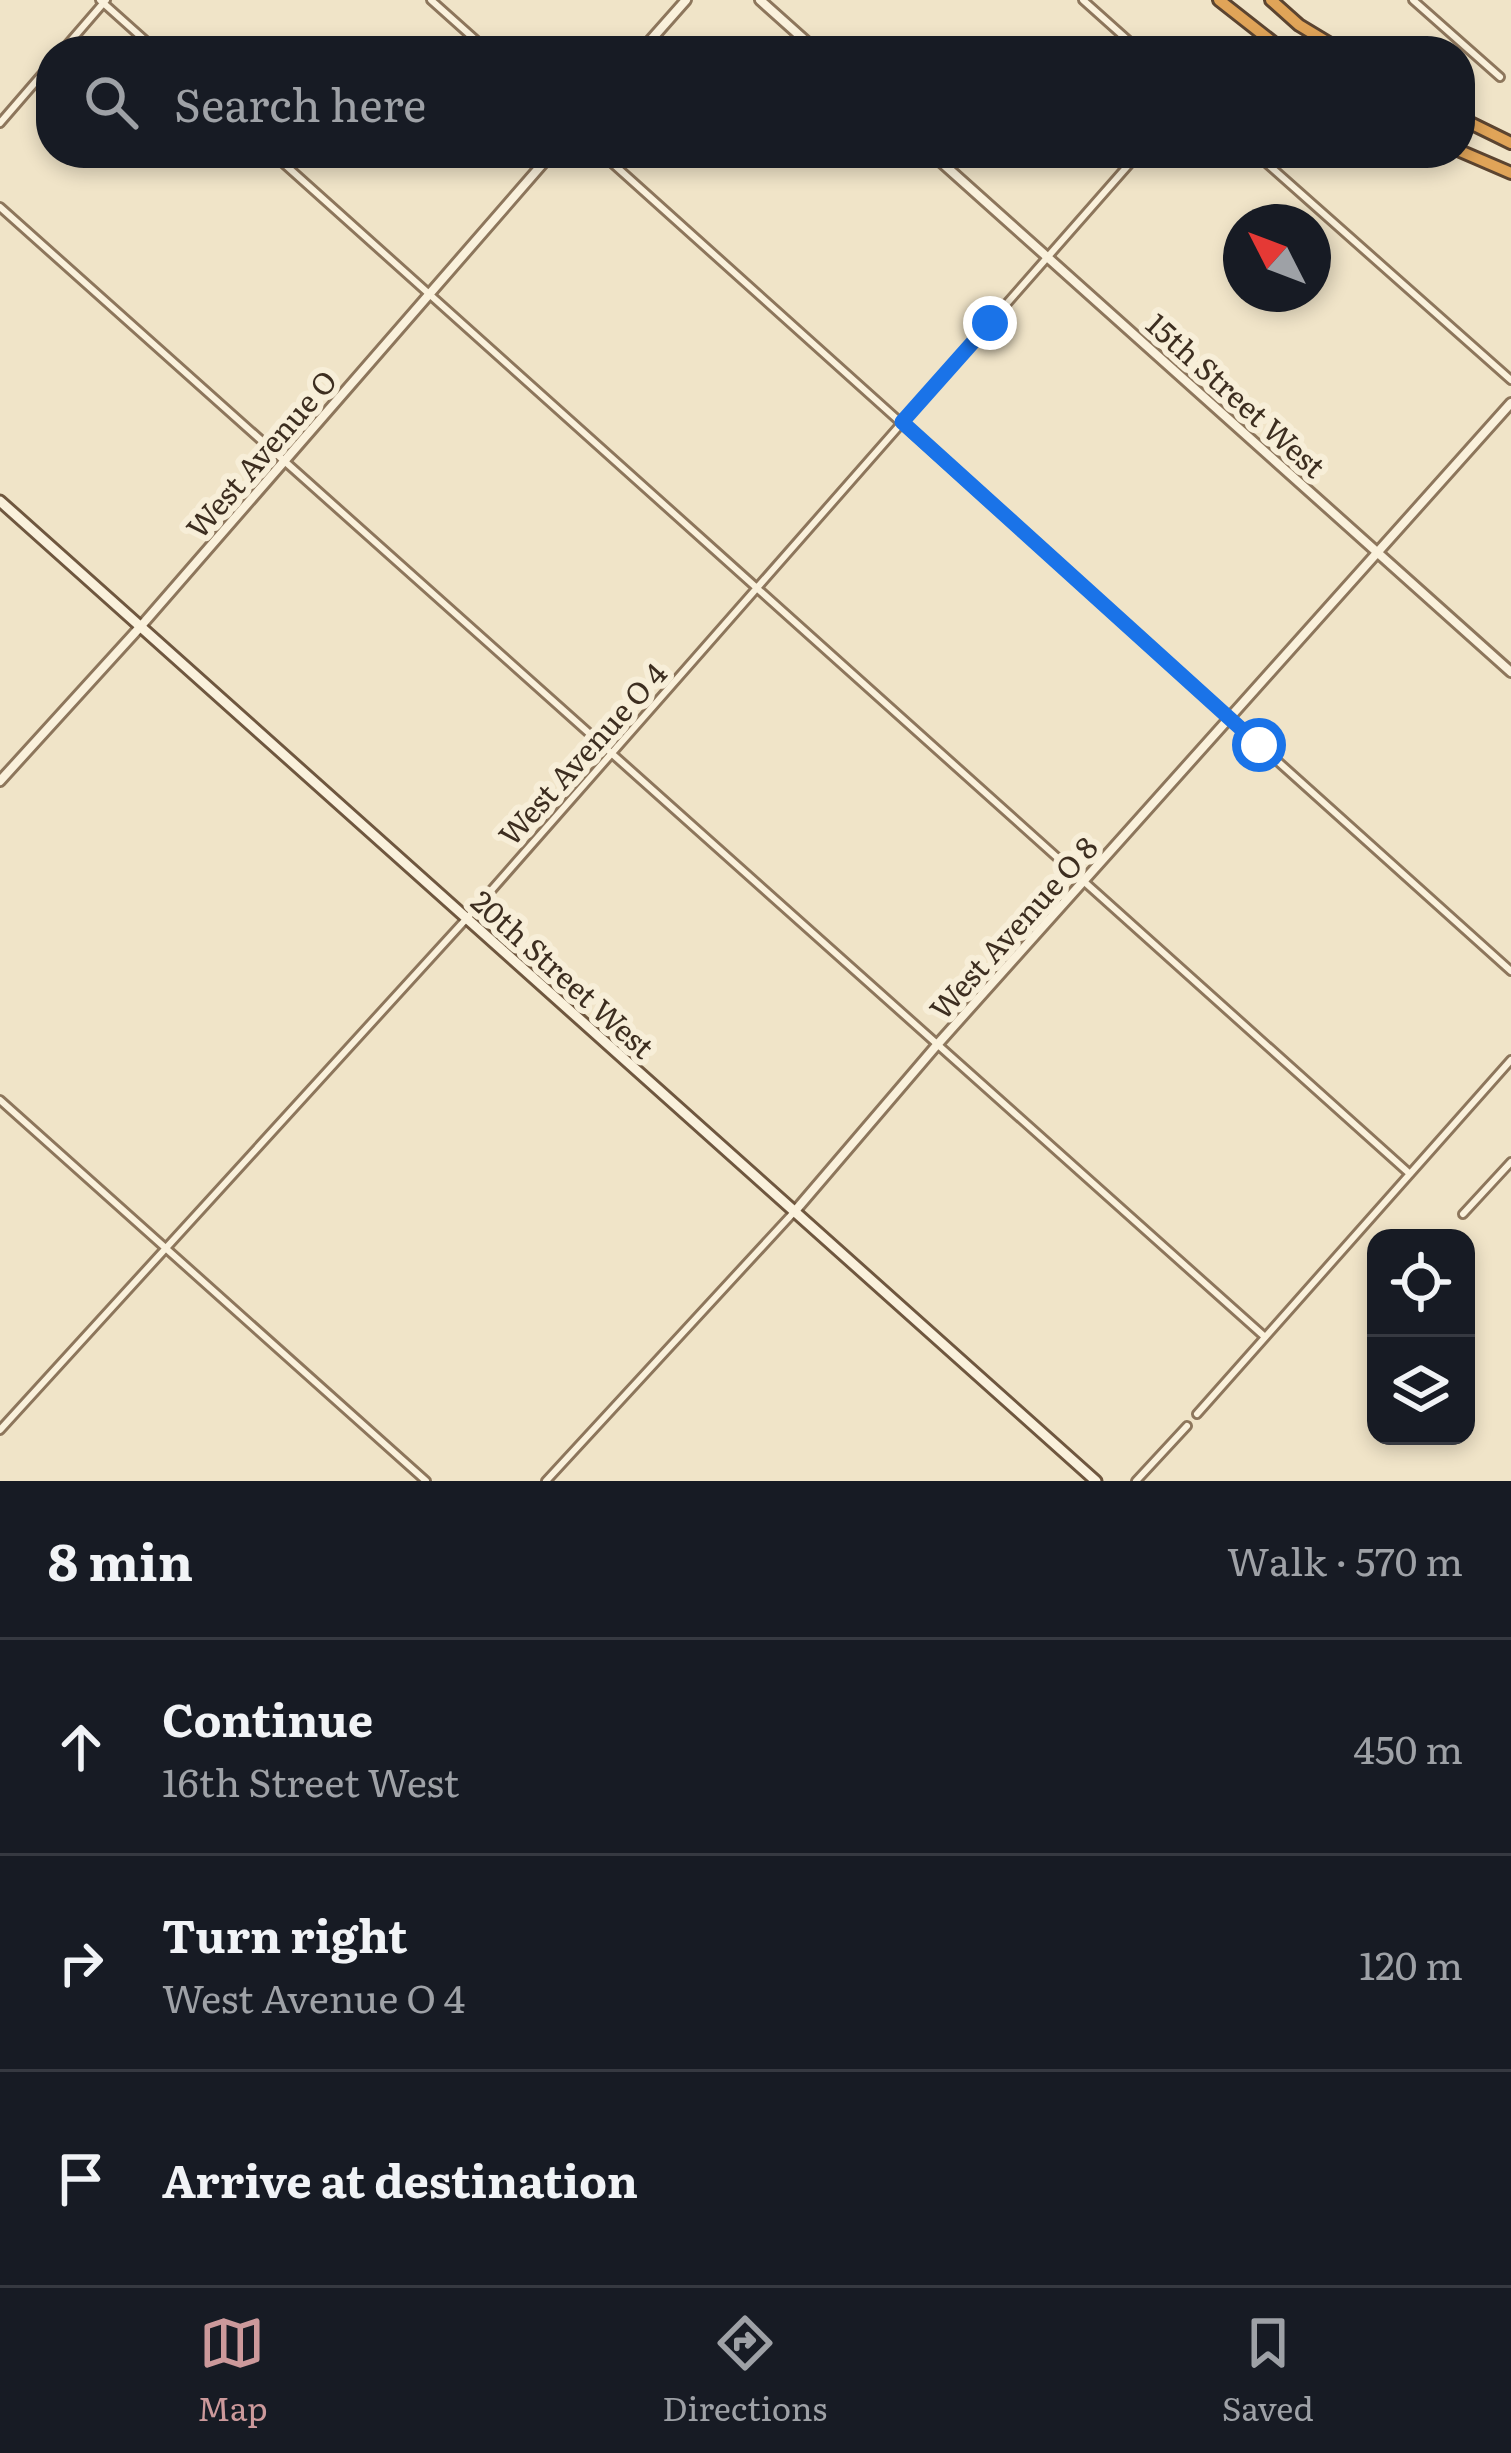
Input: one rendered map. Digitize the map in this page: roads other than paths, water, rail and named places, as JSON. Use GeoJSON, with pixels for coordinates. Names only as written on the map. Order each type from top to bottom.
{"type":"FeatureCollection","features":[{"type":"Feature","properties":{"kind":"highway"},"geometry":{"type":"LineString","coordinates":[[1219,0],[1265,36]]}},
{"type":"Feature","properties":{"kind":"highway"},"geometry":{"type":"LineString","coordinates":[[1271,0],[1317,36]]}},
{"type":"Feature","properties":{"kind":"highway"},"geometry":{"type":"LineString","coordinates":[[1475,125],[1511,143]]}},
{"type":"Feature","properties":{"kind":"highway"},"geometry":{"type":"LineString","coordinates":[[1475,157],[1511,173]]}},
{"type":"Feature","properties":{"kind":"main road","name":"20th Street West"},"geometry":{"type":"LineString","coordinates":[[0,502],[1096,1481]]}},
{"type":"Feature","properties":{"kind":"street"},"geometry":{"type":"LineString","coordinates":[[431,0],[471,36]]}},
{"type":"Feature","properties":{"kind":"street"},"geometry":{"type":"LineString","coordinates":[[654,36],[686,0]]}},
{"type":"Feature","properties":{"kind":"street"},"geometry":{"type":"LineString","coordinates":[[760,0],[800,36]]}},
{"type":"Feature","properties":{"kind":"street"},"geometry":{"type":"LineString","coordinates":[[1083,0],[1123,36]]}},
{"type":"Feature","properties":{"kind":"street"},"geometry":{"type":"LineString","coordinates":[[1413,0],[1454,36]]}},
{"type":"Feature","properties":{"kind":"street"},"geometry":{"type":"LineString","coordinates":[[74,36],[103,1],[141,36]]}},
{"type":"Feature","properties":{"kind":"street"},"geometry":{"type":"LineString","coordinates":[[1475,55],[1500,77]]}},
{"type":"Feature","properties":{"kind":"street"},"geometry":{"type":"LineString","coordinates":[[0,123],[36,81]]}},
{"type":"Feature","properties":{"kind":"street"},"geometry":{"type":"LineString","coordinates":[[289,168],[1410,1174]]}},
{"type":"Feature","properties":{"kind":"street","name":"West Avenue O"},"geometry":{"type":"LineString","coordinates":[[0,782],[142,626],[540,168]]}},
{"type":"Feature","properties":{"kind":"street"},"geometry":{"type":"LineString","coordinates":[[618,168],[1511,971]]}},
{"type":"Feature","properties":{"kind":"street","name":"15th Street West"},"geometry":{"type":"LineString","coordinates":[[949,168],[1511,672]]}},
{"type":"Feature","properties":{"kind":"street","name":"West Avenue O 4"},"geometry":{"type":"LineString","coordinates":[[0,1430],[467,918],[1126,168]]}},
{"type":"Feature","properties":{"kind":"street"},"geometry":{"type":"LineString","coordinates":[[1272,168],[1511,380]]}},
{"type":"Feature","properties":{"kind":"street"},"geometry":{"type":"LineString","coordinates":[[0,207],[1264,1337]]}},
{"type":"Feature","properties":{"kind":"street","name":"West Avenue O 8"},"geometry":{"type":"LineString","coordinates":[[546,1481],[795,1211],[936,1046],[1511,403]]}},
{"type":"Feature","properties":{"kind":"street"},"geometry":{"type":"LineString","coordinates":[[1197,1414],[1511,1060]]}},
{"type":"Feature","properties":{"kind":"street"},"geometry":{"type":"LineString","coordinates":[[0,1100],[426,1481]]}},
{"type":"Feature","properties":{"kind":"street"},"geometry":{"type":"LineString","coordinates":[[1463,1214],[1511,1162]]}},
{"type":"Feature","properties":{"kind":"street"},"geometry":{"type":"LineString","coordinates":[[1136,1481],[1187,1426]]}}]}
